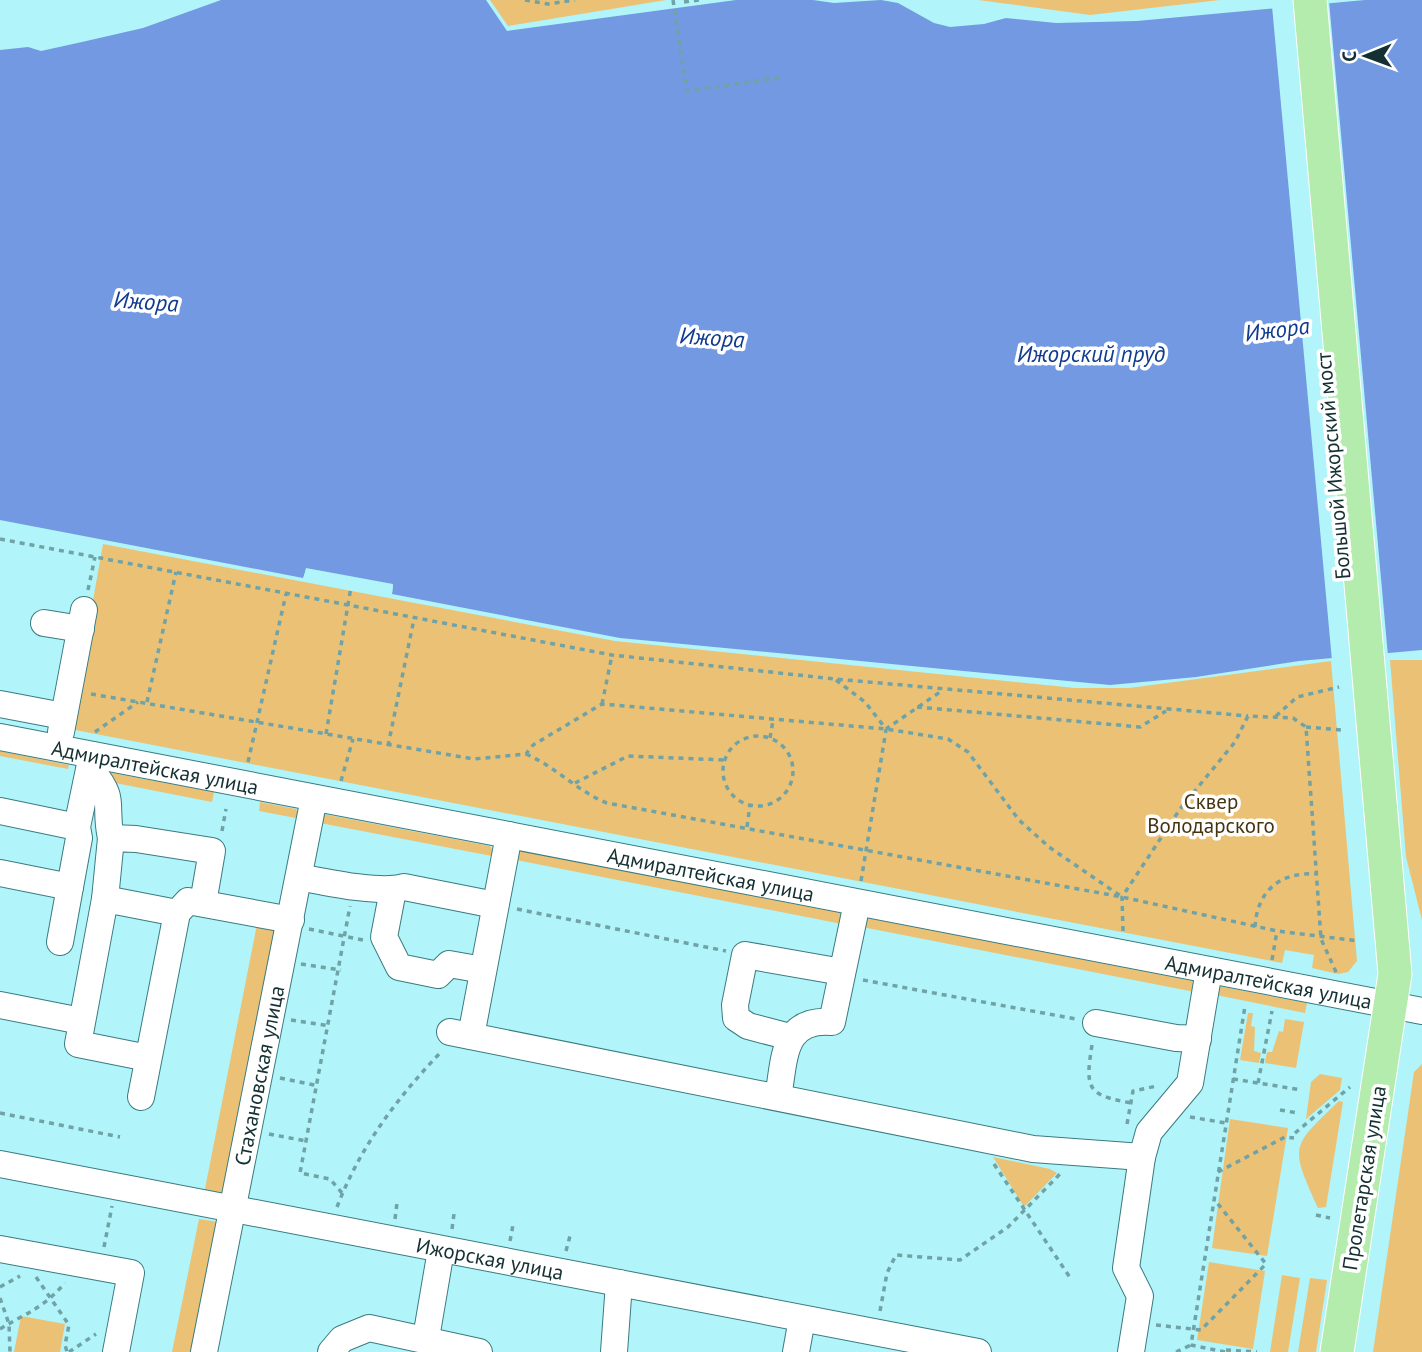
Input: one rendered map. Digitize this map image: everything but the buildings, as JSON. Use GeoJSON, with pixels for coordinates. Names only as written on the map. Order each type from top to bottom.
{"type":"FeatureCollection","features":[{"type":"Feature","properties":{"kind":"main road","name":"Большой Ижорский мост"},"geometry":{"type":"LineString","coordinates":[[1290,0],[1354,683]]}},
{"type":"Feature","properties":{"kind":"main road","name":"Большой Ижорский мост"},"geometry":{"type":"LineString","coordinates":[[1310,0],[1354,683]]}},
{"type":"Feature","properties":{"kind":"main road","name":"Пролетарская улица"},"geometry":{"type":"LineString","coordinates":[[1337,1352],[1381,1068],[1388,1004],[1395,974],[1354,683]]}},
{"type":"Feature","properties":{"kind":"street"},"geometry":{"type":"LineString","coordinates":[[0,704],[62,724],[83,619],[44,623]]}},
{"type":"Feature","properties":{"kind":"street","name":"Адмиралтейская улица"},"geometry":{"type":"LineString","coordinates":[[0,737],[509,835],[859,895],[1209,970],[1422,1012]]}},
{"type":"Feature","properties":{"kind":"street"},"geometry":{"type":"LineString","coordinates":[[60,942],[79,838],[77,827],[90,753]]}},
{"type":"Feature","properties":{"kind":"street"},"geometry":{"type":"LineString","coordinates":[[90,753],[111,801],[108,825],[111,838],[105,899],[78,1044],[148,1058]]}},
{"type":"Feature","properties":{"kind":"street","name":"Стахановская улица"},"geometry":{"type":"LineString","coordinates":[[204,1352],[261,1074],[313,798]]}},
{"type":"Feature","properties":{"kind":"street"},"geometry":{"type":"LineString","coordinates":[[0,811],[77,827]]}},
{"type":"Feature","properties":{"kind":"street"},"geometry":{"type":"LineString","coordinates":[[509,835],[483,970],[460,1034],[1033,1149],[1142,1157]]}},
{"type":"Feature","properties":{"kind":"street"},"geometry":{"type":"LineString","coordinates":[[111,838],[212,851],[203,903]]}},
{"type":"Feature","properties":{"kind":"street"},"geometry":{"type":"LineString","coordinates":[[0,873],[70,887]]}},
{"type":"Feature","properties":{"kind":"street"},"geometry":{"type":"LineString","coordinates":[[299,877],[354,887],[393,890],[404,887],[495,905]]}},
{"type":"Feature","properties":{"kind":"street"},"geometry":{"type":"LineString","coordinates":[[393,890],[384,937],[399,967],[438,975],[449,964],[483,970]]}},
{"type":"Feature","properties":{"kind":"street"},"geometry":{"type":"LineString","coordinates":[[778,1097],[790,1037],[797,1030],[821,1021],[832,1022],[859,895]]}},
{"type":"Feature","properties":{"kind":"street"},"geometry":{"type":"LineString","coordinates":[[105,899],[177,913]]}},
{"type":"Feature","properties":{"kind":"street"},"geometry":{"type":"LineString","coordinates":[[141,1097],[161,944],[177,913],[188,901],[290,923]]}},
{"type":"Feature","properties":{"kind":"street"},"geometry":{"type":"LineString","coordinates":[[790,1037],[748,1026],[736,1018],[735,1004],[745,955],[842,972]]}},
{"type":"Feature","properties":{"kind":"street"},"geometry":{"type":"LineString","coordinates":[[1132,1352],[1140,1296],[1126,1268],[1142,1157],[1149,1132],[1162,1113],[1190,1083],[1209,970]]}},
{"type":"Feature","properties":{"kind":"street"},"geometry":{"type":"LineString","coordinates":[[0,1005],[81,1021]]}},
{"type":"Feature","properties":{"kind":"street"},"geometry":{"type":"LineString","coordinates":[[1096,1023],[1176,1038],[1198,1039]]}},
{"type":"Feature","properties":{"kind":"street","name":"Ижорская улица"},"geometry":{"type":"LineString","coordinates":[[0,1164],[978,1352]]}},
{"type":"Feature","properties":{"kind":"street"},"geometry":{"type":"LineString","coordinates":[[0,1249],[131,1273],[116,1352]]}},
{"type":"Feature","properties":{"kind":"street"},"geometry":{"type":"LineString","coordinates":[[426,1338],[442,1250]]}},
{"type":"Feature","properties":{"kind":"street"},"geometry":{"type":"LineString","coordinates":[[619,1283],[619,1351]]}},
{"type":"Feature","properties":{"kind":"street"},"geometry":{"type":"LineString","coordinates":[[796,1352],[802,1319]]}},
{"type":"Feature","properties":{"kind":"street"},"geometry":{"type":"LineString","coordinates":[[331,1352],[342,1339],[369,1328],[426,1338],[479,1352]]}},
{"type":"Feature","properties":{"kind":"path"},"geometry":{"type":"LineString","coordinates":[[525,0],[548,4],[575,0]]}},
{"type":"Feature","properties":{"kind":"path"},"geometry":{"type":"LineString","coordinates":[[673,0],[687,91],[779,78]]}},
{"type":"Feature","properties":{"kind":"path"},"geometry":{"type":"LineString","coordinates":[[684,2],[699,0]]}},
{"type":"Feature","properties":{"kind":"path"},"geometry":{"type":"LineString","coordinates":[[0,539],[612,655],[1168,710],[1276,716],[1293,719],[1306,727],[1342,730]]}},
{"type":"Feature","properties":{"kind":"path"},"geometry":{"type":"LineString","coordinates":[[83,619],[95,556]]}},
{"type":"Feature","properties":{"kind":"path"},"geometry":{"type":"LineString","coordinates":[[147,702],[176,572]]}},
{"type":"Feature","properties":{"kind":"path"},"geometry":{"type":"LineString","coordinates":[[326,734],[352,587]]}},
{"type":"Feature","properties":{"kind":"path"},"geometry":{"type":"LineString","coordinates":[[247,768],[260,722],[286,594]]}},
{"type":"Feature","properties":{"kind":"path"},"geometry":{"type":"LineString","coordinates":[[388,746],[414,619]]}},
{"type":"Feature","properties":{"kind":"path"},"geometry":{"type":"LineString","coordinates":[[602,704],[612,655]]}},
{"type":"Feature","properties":{"kind":"path"},"geometry":{"type":"LineString","coordinates":[[835,679],[865,702],[886,729]]}},
{"type":"Feature","properties":{"kind":"path"},"geometry":{"type":"LineString","coordinates":[[1276,716],[1297,697],[1354,683]]}},
{"type":"Feature","properties":{"kind":"path"},"geometry":{"type":"LineString","coordinates":[[859,895],[886,729],[944,689]]}},
{"type":"Feature","properties":{"kind":"path"},"geometry":{"type":"LineString","coordinates":[[69,690],[474,759],[526,754],[556,768],[595,798],[607,803],[1122,897],[1255,927],[1321,939],[1360,941]]}},
{"type":"Feature","properties":{"kind":"path"},"geometry":{"type":"LineString","coordinates":[[90,753],[139,701]]}},
{"type":"Feature","properties":{"kind":"path"},"geometry":{"type":"LineString","coordinates":[[526,754],[533,745],[602,704],[886,729],[948,739],[959,744],[1019,820],[1049,847],[1122,897]]}},
{"type":"Feature","properties":{"kind":"path"},"geometry":{"type":"LineString","coordinates":[[917,707],[1140,727],[1168,710]]}},
{"type":"Feature","properties":{"kind":"path"},"geometry":{"type":"LineString","coordinates":[[1123,937],[1122,897],[1180,809],[1235,742],[1248,716]]}},
{"type":"Feature","properties":{"kind":"path"},"geometry":{"type":"LineString","coordinates":[[769,738],[773,720]]}},
{"type":"Feature","properties":{"kind":"path"},"geometry":{"type":"LineString","coordinates":[[1306,727],[1321,939],[1339,979]]}},
{"type":"Feature","properties":{"kind":"path"},"geometry":{"type":"LineString","coordinates":[[758,736],[769,738],[787,752],[793,775],[783,795],[773,802],[750,805],[731,793],[725,783],[724,761],[737,742],[758,736]]}},
{"type":"Feature","properties":{"kind":"path"},"geometry":{"type":"LineString","coordinates":[[340,786],[353,739]]}},
{"type":"Feature","properties":{"kind":"path"},"geometry":{"type":"LineString","coordinates":[[575,783],[628,756],[724,761]]}},
{"type":"Feature","properties":{"kind":"path"},"geometry":{"type":"LineString","coordinates":[[747,828],[750,805]]}},
{"type":"Feature","properties":{"kind":"path"},"geometry":{"type":"LineString","coordinates":[[1255,927],[1256,911],[1272,885],[1299,873],[1315,874]]}},
{"type":"Feature","properties":{"kind":"path"},"geometry":{"type":"LineString","coordinates":[[342,1193],[330,1179],[300,1173],[354,887]]}},
{"type":"Feature","properties":{"kind":"path"},"geometry":{"type":"LineString","coordinates":[[495,905],[745,955]]}},
{"type":"Feature","properties":{"kind":"path"},"geometry":{"type":"LineString","coordinates":[[290,923],[344,936]]}},
{"type":"Feature","properties":{"kind":"path"},"geometry":{"type":"LineString","coordinates":[[1272,962],[1277,931]]}},
{"type":"Feature","properties":{"kind":"path"},"geometry":{"type":"LineString","coordinates":[[283,961],[339,970]]}},
{"type":"Feature","properties":{"kind":"path"},"geometry":{"type":"LineString","coordinates":[[842,972],[849,978],[1096,1023],[1088,1069],[1091,1089],[1098,1097],[1131,1103]]}},
{"type":"Feature","properties":{"kind":"path"},"geometry":{"type":"LineString","coordinates":[[1191,1345],[1245,1006]]}},
{"type":"Feature","properties":{"kind":"path"},"geometry":{"type":"LineString","coordinates":[[1258,1083],[1272,1011]]}},
{"type":"Feature","properties":{"kind":"path"},"geometry":{"type":"LineString","coordinates":[[272,1017],[329,1026]]}},
{"type":"Feature","properties":{"kind":"path"},"geometry":{"type":"LineString","coordinates":[[328,1228],[342,1193],[370,1139],[408,1087],[460,1034]]}},
{"type":"Feature","properties":{"kind":"path"},"geometry":{"type":"LineString","coordinates":[[261,1074],[317,1086]]}},
{"type":"Feature","properties":{"kind":"path"},"geometry":{"type":"LineString","coordinates":[[1233,1079],[1302,1090]]}},
{"type":"Feature","properties":{"kind":"path"},"geometry":{"type":"LineString","coordinates":[[1219,1172],[1285,1137],[1294,1136],[1350,1087]]}},
{"type":"Feature","properties":{"kind":"path"},"geometry":{"type":"LineString","coordinates":[[1280,1110],[1298,1113]]}},
{"type":"Feature","properties":{"kind":"path"},"geometry":{"type":"LineString","coordinates":[[1162,1113],[1226,1123]]}},
{"type":"Feature","properties":{"kind":"path"},"geometry":{"type":"LineString","coordinates":[[0,1114],[120,1137]]}},
{"type":"Feature","properties":{"kind":"path"},"geometry":{"type":"LineString","coordinates":[[249,1131],[307,1141]]}},
{"type":"Feature","properties":{"kind":"path"},"geometry":{"type":"LineString","coordinates":[[976,1136],[1071,1279]]}},
{"type":"Feature","properties":{"kind":"path"},"geometry":{"type":"LineString","coordinates":[[866,1330],[880,1315],[887,1273],[896,1255],[960,1259],[1008,1227],[1063,1171],[1065,1151]]}},
{"type":"Feature","properties":{"kind":"path"},"geometry":{"type":"LineString","coordinates":[[0,1329],[20,1315],[38,1310],[76,1271],[89,1265],[114,1197]]}},
{"type":"Feature","properties":{"kind":"path"},"geometry":{"type":"LineString","coordinates":[[1136,1322],[1201,1330],[1266,1265],[1214,1199]]}},
{"type":"Feature","properties":{"kind":"path"},"geometry":{"type":"LineString","coordinates":[[1315,1215],[1330,1218]]}},
{"type":"Feature","properties":{"kind":"path"},"geometry":{"type":"LineString","coordinates":[[0,1287],[31,1270],[69,1325],[65,1345],[68,1352],[114,1323],[122,1323]]}},
{"type":"Feature","properties":{"kind":"path"},"geometry":{"type":"LineString","coordinates":[[0,1298],[9,1324],[10,1352]]}},
{"type":"Feature","properties":{"kind":"path"},"geometry":{"type":"LineString","coordinates":[[1176,1352],[1191,1345],[1225,1351],[1257,1352]]}},
{"type":"Feature","properties":{"kind":"green space"},"geometry":{"type":"Polygon","coordinates":[[[490,0],[666,0],[508,26],[490,0]]]}},
{"type":"Feature","properties":{"kind":"green space"},"geometry":{"type":"Polygon","coordinates":[[[978,0],[1220,0],[1090,15],[978,0]]]}},
{"type":"Feature","properties":{"kind":"green space","name":"Сквер Володарского"},"geometry":{"type":"Polygon","coordinates":[[[103,544],[615,641],[1075,688],[1129,688],[1331,661],[1357,961],[1348,972],[1338,974],[1312,968],[1314,955],[1285,950],[1282,963],[70,729],[103,544]]]}},
{"type":"Feature","properties":{"kind":"green space"},"geometry":{"type":"Polygon","coordinates":[[[1390,660],[1422,660],[1422,920],[1406,857],[1390,660]]]}},
{"type":"Feature","properties":{"kind":"green space"},"geometry":{"type":"Polygon","coordinates":[[[0,751],[69,765],[68,769],[0,756],[0,751]]]}},
{"type":"Feature","properties":{"kind":"green space"},"geometry":{"type":"Polygon","coordinates":[[[96,770],[214,792],[212,802],[105,781],[96,770]]]}},
{"type":"Feature","properties":{"kind":"green space"},"geometry":{"type":"Polygon","coordinates":[[[260,802],[296,809],[301,819],[259,811],[260,802]]]}},
{"type":"Feature","properties":{"kind":"green space"},"geometry":{"type":"Polygon","coordinates":[[[323,814],[490,846],[497,857],[315,822],[323,814]]]}},
{"type":"Feature","properties":{"kind":"green space"},"geometry":{"type":"Polygon","coordinates":[[[522,851],[841,913],[847,925],[511,859],[522,851]]]}},
{"type":"Feature","properties":{"kind":"green space"},"geometry":{"type":"Polygon","coordinates":[[[867,918],[1194,981],[1200,993],[857,926],[867,918]]]}},
{"type":"Feature","properties":{"kind":"green space"},"geometry":{"type":"Polygon","coordinates":[[[258,919],[277,925],[232,1192],[203,1199],[258,919]]]}},
{"type":"Feature","properties":{"kind":"green space"},"geometry":{"type":"Polygon","coordinates":[[[1218,986],[1307,1003],[1305,1013],[1211,994],[1218,986]]]}},
{"type":"Feature","properties":{"kind":"green space"},"geometry":{"type":"Polygon","coordinates":[[[1248,1013],[1253,1013],[1251,1026],[1255,1027],[1254,1051],[1261,1053],[1259,1063],[1240,1060],[1248,1013]]]}},
{"type":"Feature","properties":{"kind":"green space"},"geometry":{"type":"Polygon","coordinates":[[[1285,1019],[1304,1022],[1296,1068],[1265,1063],[1267,1052],[1272,1052],[1279,1031],[1283,1032],[1285,1019]]]}},
{"type":"Feature","properties":{"kind":"green space"},"geometry":{"type":"Polygon","coordinates":[[[1422,1064],[1422,1352],[1373,1352],[1414,1072],[1422,1064]]]}},
{"type":"Feature","properties":{"kind":"green space"},"geometry":{"type":"Polygon","coordinates":[[[1320,1074],[1342,1078],[1340,1090],[1306,1119],[1311,1082],[1320,1074]]]}},
{"type":"Feature","properties":{"kind":"green space"},"geometry":{"type":"Polygon","coordinates":[[[1339,1101],[1343,1102],[1326,1207],[1318,1208],[1299,1159],[1300,1148],[1311,1129],[1339,1101]]]}},
{"type":"Feature","properties":{"kind":"green space"},"geometry":{"type":"Polygon","coordinates":[[[1230,1119],[1288,1128],[1267,1256],[1212,1248],[1230,1119]]]}},
{"type":"Feature","properties":{"kind":"green space"},"geometry":{"type":"Polygon","coordinates":[[[993,1157],[1050,1169],[1057,1173],[1024,1207],[993,1157]]]}},
{"type":"Feature","properties":{"kind":"green space"},"geometry":{"type":"Polygon","coordinates":[[[199,1219],[218,1222],[194,1352],[172,1352],[199,1219]]]}},
{"type":"Feature","properties":{"kind":"green space"},"geometry":{"type":"Polygon","coordinates":[[[1209,1262],[1265,1271],[1253,1349],[1197,1340],[1209,1262]]]}},
{"type":"Feature","properties":{"kind":"green space"},"geometry":{"type":"Polygon","coordinates":[[[1282,1275],[1300,1278],[1288,1352],[1270,1352],[1282,1275]]]}},
{"type":"Feature","properties":{"kind":"green space"},"geometry":{"type":"Polygon","coordinates":[[[1310,1278],[1327,1280],[1316,1352],[1298,1352],[1310,1278]]]}},
{"type":"Feature","properties":{"kind":"green space"},"geometry":{"type":"Polygon","coordinates":[[[21,1316],[65,1324],[60,1352],[14,1352],[21,1316]]]}},
{"type":"Feature","properties":{"kind":"water","name":"Ижорский пруд"},"geometry":{"type":"Polygon","coordinates":[[[221,0],[486,0],[507,31],[736,0],[813,0],[834,3],[881,0],[898,3],[934,23],[950,27],[984,24],[1006,18],[1056,23],[1137,21],[1365,0],[1422,0],[1422,650],[1299,661],[1196,677],[1110,685],[620,638],[392,594],[393,585],[306,569],[303,578],[0,520],[0,50],[28,47],[41,51],[82,42],[143,28],[221,0]]]}},
{"type":"Feature","properties":{"kind":"pier"},"geometry":{"type":"Polygon","coordinates":[[[1329,1],[1388,656],[1332,661],[1272,6],[1329,1]]]}},
{"type":"Feature","properties":{"kind":"pier"},"geometry":{"type":"Polygon","coordinates":[[[306,568],[393,584],[392,594],[388,594],[389,587],[308,572],[307,579],[304,578],[306,568]]]}},
{"type":"Feature","properties":{"kind":"water label","name":"Ижора"},"geometry":{"type":"Point","coordinates":[146,301]}},
{"type":"Feature","properties":{"kind":"water label","name":"Ижора"},"geometry":{"type":"Point","coordinates":[1277,329]}},
{"type":"Feature","properties":{"kind":"water label","name":"Ижора"},"geometry":{"type":"Point","coordinates":[712,337]}}]}
